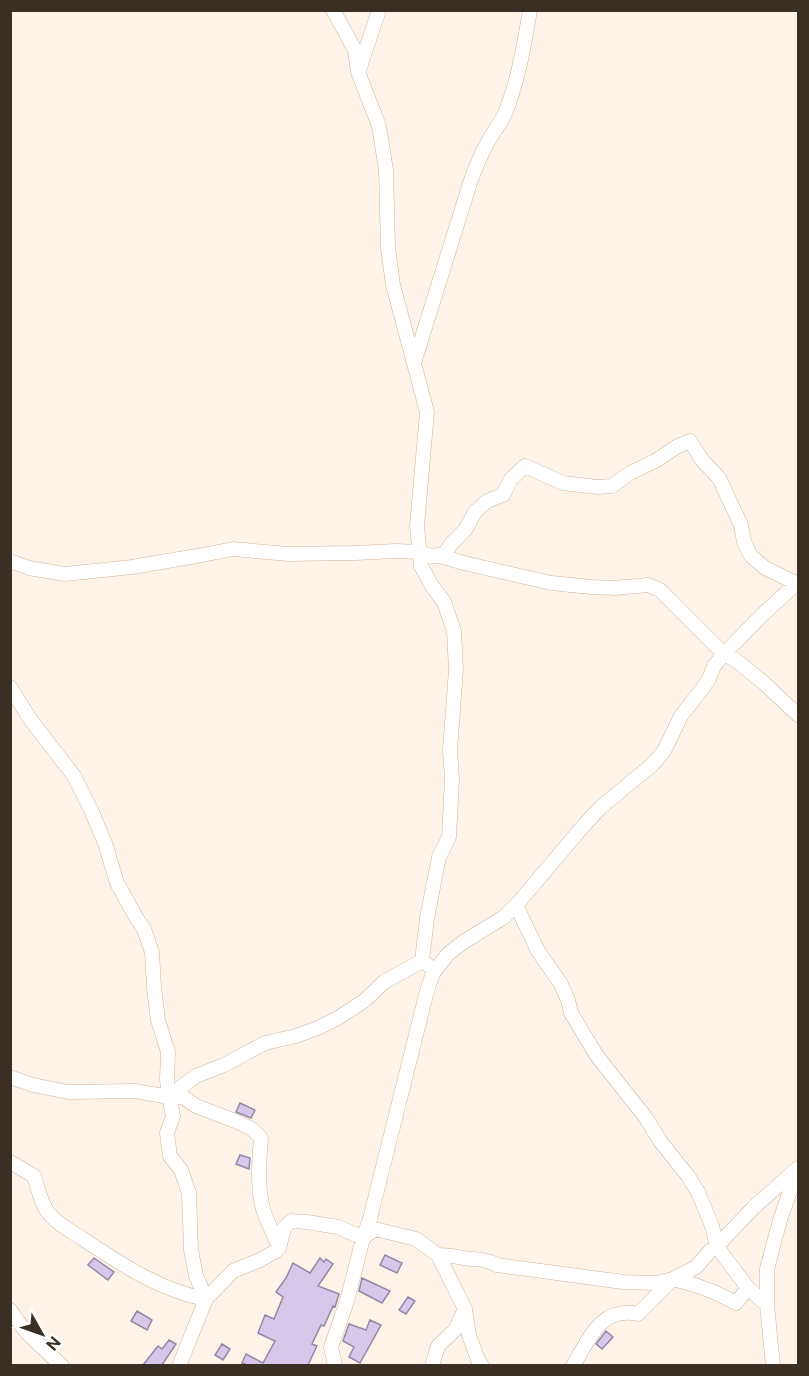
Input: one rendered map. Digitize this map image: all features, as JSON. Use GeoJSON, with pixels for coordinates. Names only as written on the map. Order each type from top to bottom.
{"type":"FeatureCollection","features":[{"type":"Feature","properties":{"kind":"street"},"geometry":{"type":"LineString","coordinates":[[333,10],[355,50],[358,72],[379,126],[386,170],[388,248],[393,285],[427,412],[417,526],[421,566],[444,602],[454,631],[456,670],[450,750],[452,778],[449,837],[439,857],[427,918],[422,961]]}},
{"type":"Feature","properties":{"kind":"street"},"geometry":{"type":"LineString","coordinates":[[358,72],[379,10]]}},
{"type":"Feature","properties":{"kind":"street"},"geometry":{"type":"LineString","coordinates":[[414,364],[477,162],[503,117],[513,88],[522,60],[530,10]]}},
{"type":"Feature","properties":{"kind":"street"},"geometry":{"type":"LineString","coordinates":[[335,1365],[331,1347],[370,1219],[433,973],[448,954],[504,916],[516,905],[601,807],[659,758],[681,716],[709,679],[714,666],[797,583],[765,568],[751,556],[744,542],[741,525],[719,478],[702,460],[690,441],[630,473],[612,486],[563,483],[525,466],[511,479],[503,495],[487,501],[475,512],[465,530],[443,556]]}},
{"type":"Feature","properties":{"kind":"street"},"geometry":{"type":"LineString","coordinates":[[10,561],[29,568],[65,574],[132,567],[233,549],[288,554],[396,551],[443,556],[550,583],[615,588],[648,585],[660,590],[724,654],[737,661],[765,684],[798,715]]}},
{"type":"Feature","properties":{"kind":"street"},"geometry":{"type":"LineString","coordinates":[[10,687],[30,719],[74,776],[92,810],[117,883],[144,929],[152,952],[158,1020],[168,1052],[167,1079],[174,1097],[173,1116],[167,1133],[170,1156],[181,1170],[189,1193],[193,1259],[196,1276],[206,1299]]}},
{"type":"Feature","properties":{"kind":"street"},"geometry":{"type":"LineString","coordinates":[[516,905],[538,951],[561,984],[568,1000],[570,1013],[597,1056],[688,1176],[698,1192],[712,1226],[717,1246],[748,1288],[767,1305]]}},
{"type":"Feature","properties":{"kind":"street"},"geometry":{"type":"LineString","coordinates":[[422,961],[433,973]]}},
{"type":"Feature","properties":{"kind":"street"},"geometry":{"type":"LineString","coordinates":[[174,1097],[196,1076],[224,1065],[265,1043],[296,1036],[338,1018],[364,1001],[384,982],[422,961]]}},
{"type":"Feature","properties":{"kind":"street"},"geometry":{"type":"LineString","coordinates":[[10,1077],[33,1085],[68,1092],[135,1091],[174,1097],[252,1129],[261,1138],[258,1175],[261,1197],[267,1220],[279,1248]]}},
{"type":"Feature","properties":{"kind":"street"},"geometry":{"type":"LineString","coordinates":[[10,1162],[34,1176],[41,1199],[48,1212],[66,1228],[137,1273],[193,1297],[206,1299]]}},
{"type":"Feature","properties":{"kind":"street"},"geometry":{"type":"LineString","coordinates":[[573,1365],[594,1329],[608,1317],[627,1312],[638,1314],[673,1280],[696,1268],[754,1207],[798,1167]]}},
{"type":"Feature","properties":{"kind":"street"},"geometry":{"type":"LineString","coordinates":[[773,1365],[767,1305],[767,1269],[780,1220],[798,1167]]}},
{"type":"Feature","properties":{"kind":"street"},"geometry":{"type":"LineString","coordinates":[[179,1365],[206,1299],[233,1271],[260,1260],[279,1248],[284,1228],[291,1221],[339,1227],[363,1238]]}},
{"type":"Feature","properties":{"kind":"street"},"geometry":{"type":"LineString","coordinates":[[363,1238],[375,1229],[416,1239],[438,1255],[465,1310],[469,1335],[482,1365]]}},
{"type":"Feature","properties":{"kind":"street"},"geometry":{"type":"LineString","coordinates":[[438,1255],[485,1259],[497,1265],[623,1282],[656,1283],[673,1280],[705,1289],[736,1303],[748,1288]]}},
{"type":"Feature","properties":{"kind":"street"},"geometry":{"type":"LineString","coordinates":[[10,1310],[26,1332],[62,1365]]}},
{"type":"Feature","properties":{"kind":"street"},"geometry":{"type":"LineString","coordinates":[[432,1365],[438,1346],[456,1330],[465,1310]]}},
{"type":"Feature","properties":{"kind":"building"},"geometry":{"type":"Polygon","coordinates":[[[240,1103],[255,1110],[251,1118],[236,1112],[240,1103]]]}},
{"type":"Feature","properties":{"kind":"building"},"geometry":{"type":"Polygon","coordinates":[[[240,1155],[250,1158],[249,1169],[236,1164],[240,1155]]]}},
{"type":"Feature","properties":{"kind":"building"},"geometry":{"type":"Polygon","coordinates":[[[385,1255],[402,1263],[397,1273],[380,1265],[385,1255]]]}},
{"type":"Feature","properties":{"kind":"building"},"geometry":{"type":"Polygon","coordinates":[[[94,1258],[114,1272],[108,1280],[88,1265],[94,1258]]]}},
{"type":"Feature","properties":{"kind":"building"},"geometry":{"type":"Polygon","coordinates":[[[320,1258],[324,1262],[326,1259],[333,1264],[318,1286],[339,1294],[335,1307],[333,1306],[324,1326],[321,1325],[312,1344],[317,1346],[308,1365],[247,1365],[242,1363],[246,1354],[263,1363],[275,1341],[258,1333],[265,1315],[274,1319],[283,1297],[276,1292],[293,1263],[310,1273],[320,1258]]]}},
{"type":"Feature","properties":{"kind":"building"},"geometry":{"type":"Polygon","coordinates":[[[362,1278],[390,1291],[382,1303],[359,1291],[362,1278]]]}},
{"type":"Feature","properties":{"kind":"building"},"geometry":{"type":"Polygon","coordinates":[[[408,1297],[415,1301],[406,1314],[399,1310],[408,1297]]]}},
{"type":"Feature","properties":{"kind":"building"},"geometry":{"type":"Polygon","coordinates":[[[137,1311],[152,1320],[147,1330],[131,1321],[137,1311]]]}},
{"type":"Feature","properties":{"kind":"building"},"geometry":{"type":"Polygon","coordinates":[[[370,1320],[381,1325],[360,1363],[349,1357],[354,1347],[343,1341],[349,1324],[366,1330],[370,1320]]]}},
{"type":"Feature","properties":{"kind":"building"},"geometry":{"type":"Polygon","coordinates":[[[606,1331],[613,1337],[602,1349],[596,1344],[606,1331]]]}},
{"type":"Feature","properties":{"kind":"building"},"geometry":{"type":"Polygon","coordinates":[[[169,1340],[176,1344],[162,1365],[143,1365],[158,1346],[162,1349],[169,1340]]]}},
{"type":"Feature","properties":{"kind":"building"},"geometry":{"type":"Polygon","coordinates":[[[222,1344],[230,1349],[223,1360],[215,1355],[222,1344]]]}}]}
